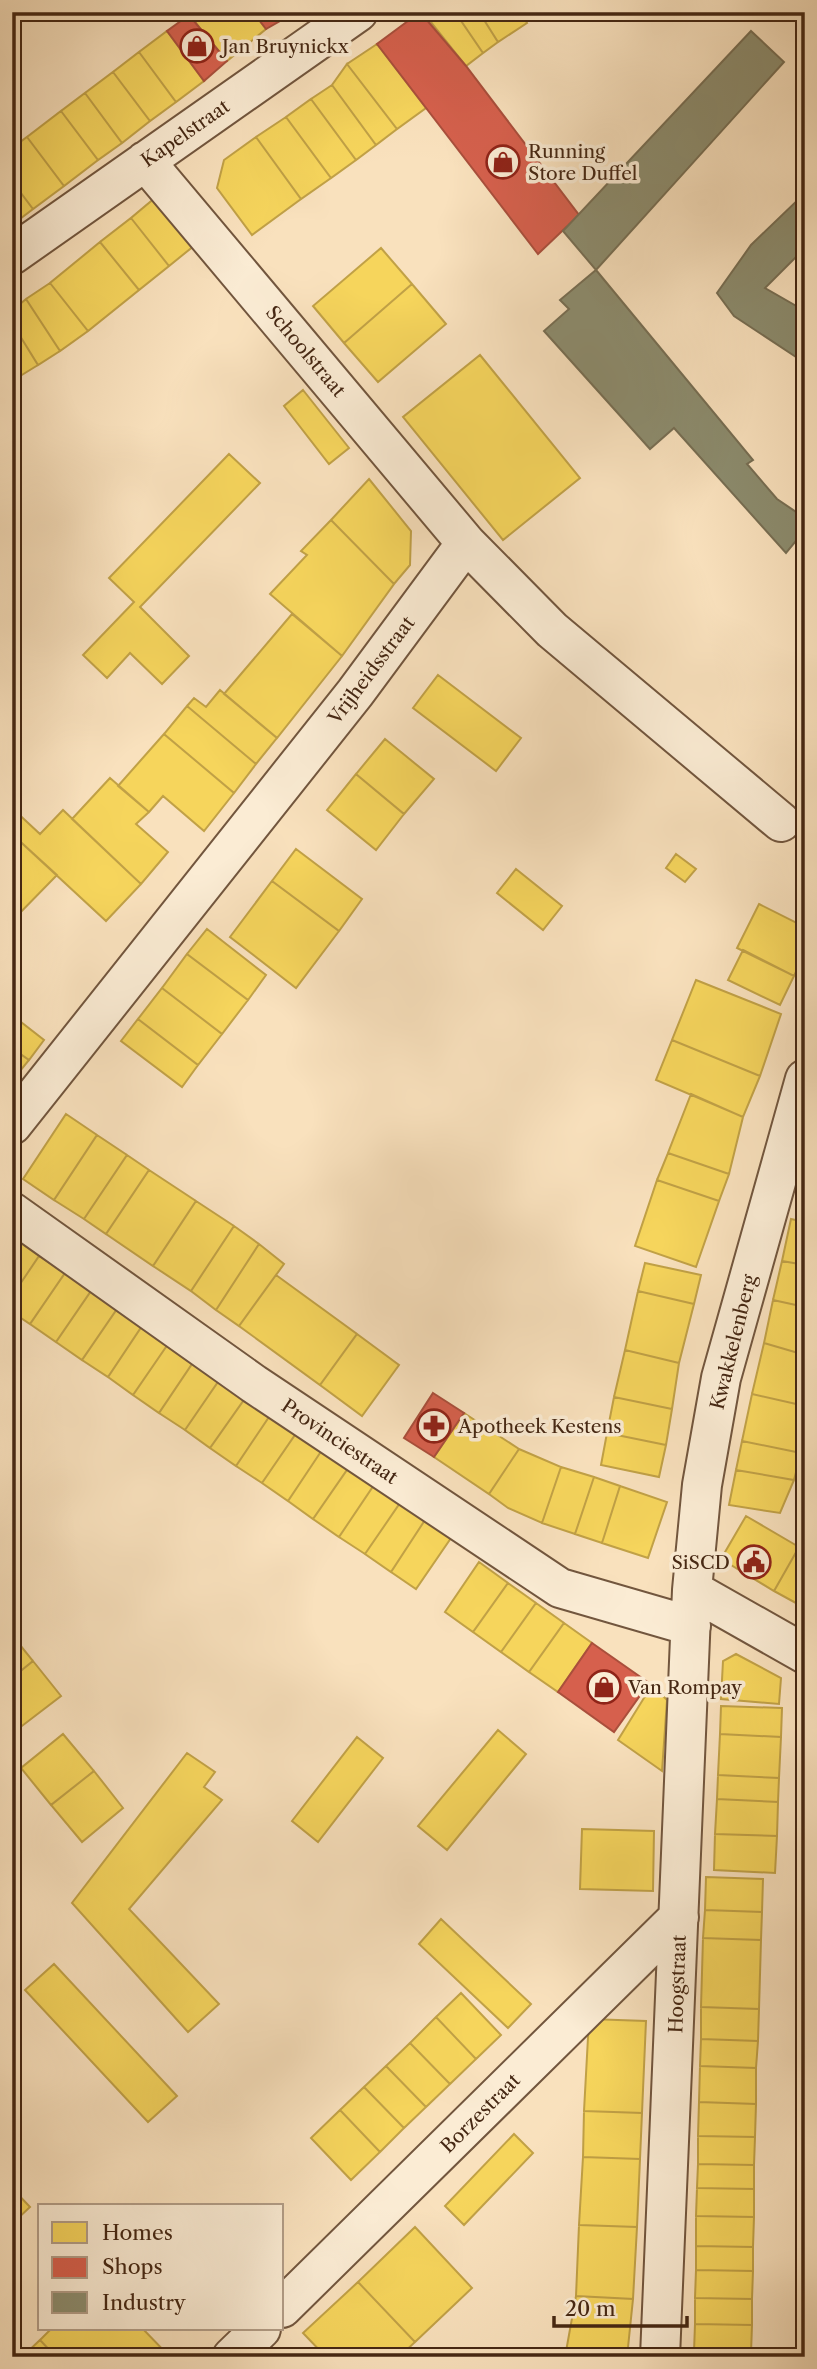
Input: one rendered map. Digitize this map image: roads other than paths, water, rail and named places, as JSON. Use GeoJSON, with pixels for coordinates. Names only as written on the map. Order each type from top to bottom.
{"type":"FeatureCollection","features":[{"type":"Feature","properties":{"kind":"street","name":"Kapelstraat"},"geometry":{"type":"LineString","coordinates":[[12,255],[347,15]]}},
{"type":"Feature","properties":{"kind":"street","name":"Schoolstraat"},"geometry":{"type":"LineString","coordinates":[[145,161],[466,543]]}},
{"type":"Feature","properties":{"kind":"street"},"geometry":{"type":"LineString","coordinates":[[466,543],[552,629],[781,822]]}},
{"type":"Feature","properties":{"kind":"street","name":"Vrijheidsstraat"},"geometry":{"type":"LineString","coordinates":[[12,1125],[355,693],[466,543]]}},
{"type":"Feature","properties":{"kind":"street","name":"Kwakkelenberg"},"geometry":{"type":"LineString","coordinates":[[692,1609],[702,1485],[721,1378],[805,1079]]}},
{"type":"Feature","properties":{"kind":"street","name":"Provinciestraat"},"geometry":{"type":"LineString","coordinates":[[12,1212],[254,1384],[560,1588],[692,1609],[805,1654]]}},
{"type":"Feature","properties":{"kind":"street","name":"Hoogstraat"},"geometry":{"type":"LineString","coordinates":[[660,2357],[692,1609]]}},
{"type":"Feature","properties":{"kind":"street","name":"Borzestraat"},"geometry":{"type":"LineString","coordinates":[[284,2306],[679,1917]]}},
{"type":"Feature","properties":{"kind":"street"},"geometry":{"type":"LineString","coordinates":[[232,2357],[260,2330]]}},
{"type":"Feature","properties":{"kind":"place","name":"Jan Bruynickx"},"geometry":{"type":"Point","coordinates":[197,46]}},
{"type":"Feature","properties":{"kind":"place","name":"Running Store Duffel"},"geometry":{"type":"Point","coordinates":[503,162]}},
{"type":"Feature","properties":{"kind":"place","name":"Apotheek Kestens"},"geometry":{"type":"Point","coordinates":[434,1426]}},
{"type":"Feature","properties":{"kind":"place","name":"SiSCD"},"geometry":{"type":"Point","coordinates":[754,1562]}},
{"type":"Feature","properties":{"kind":"place","name":"Van Rompay"},"geometry":{"type":"Point","coordinates":[604,1687]}}]}
